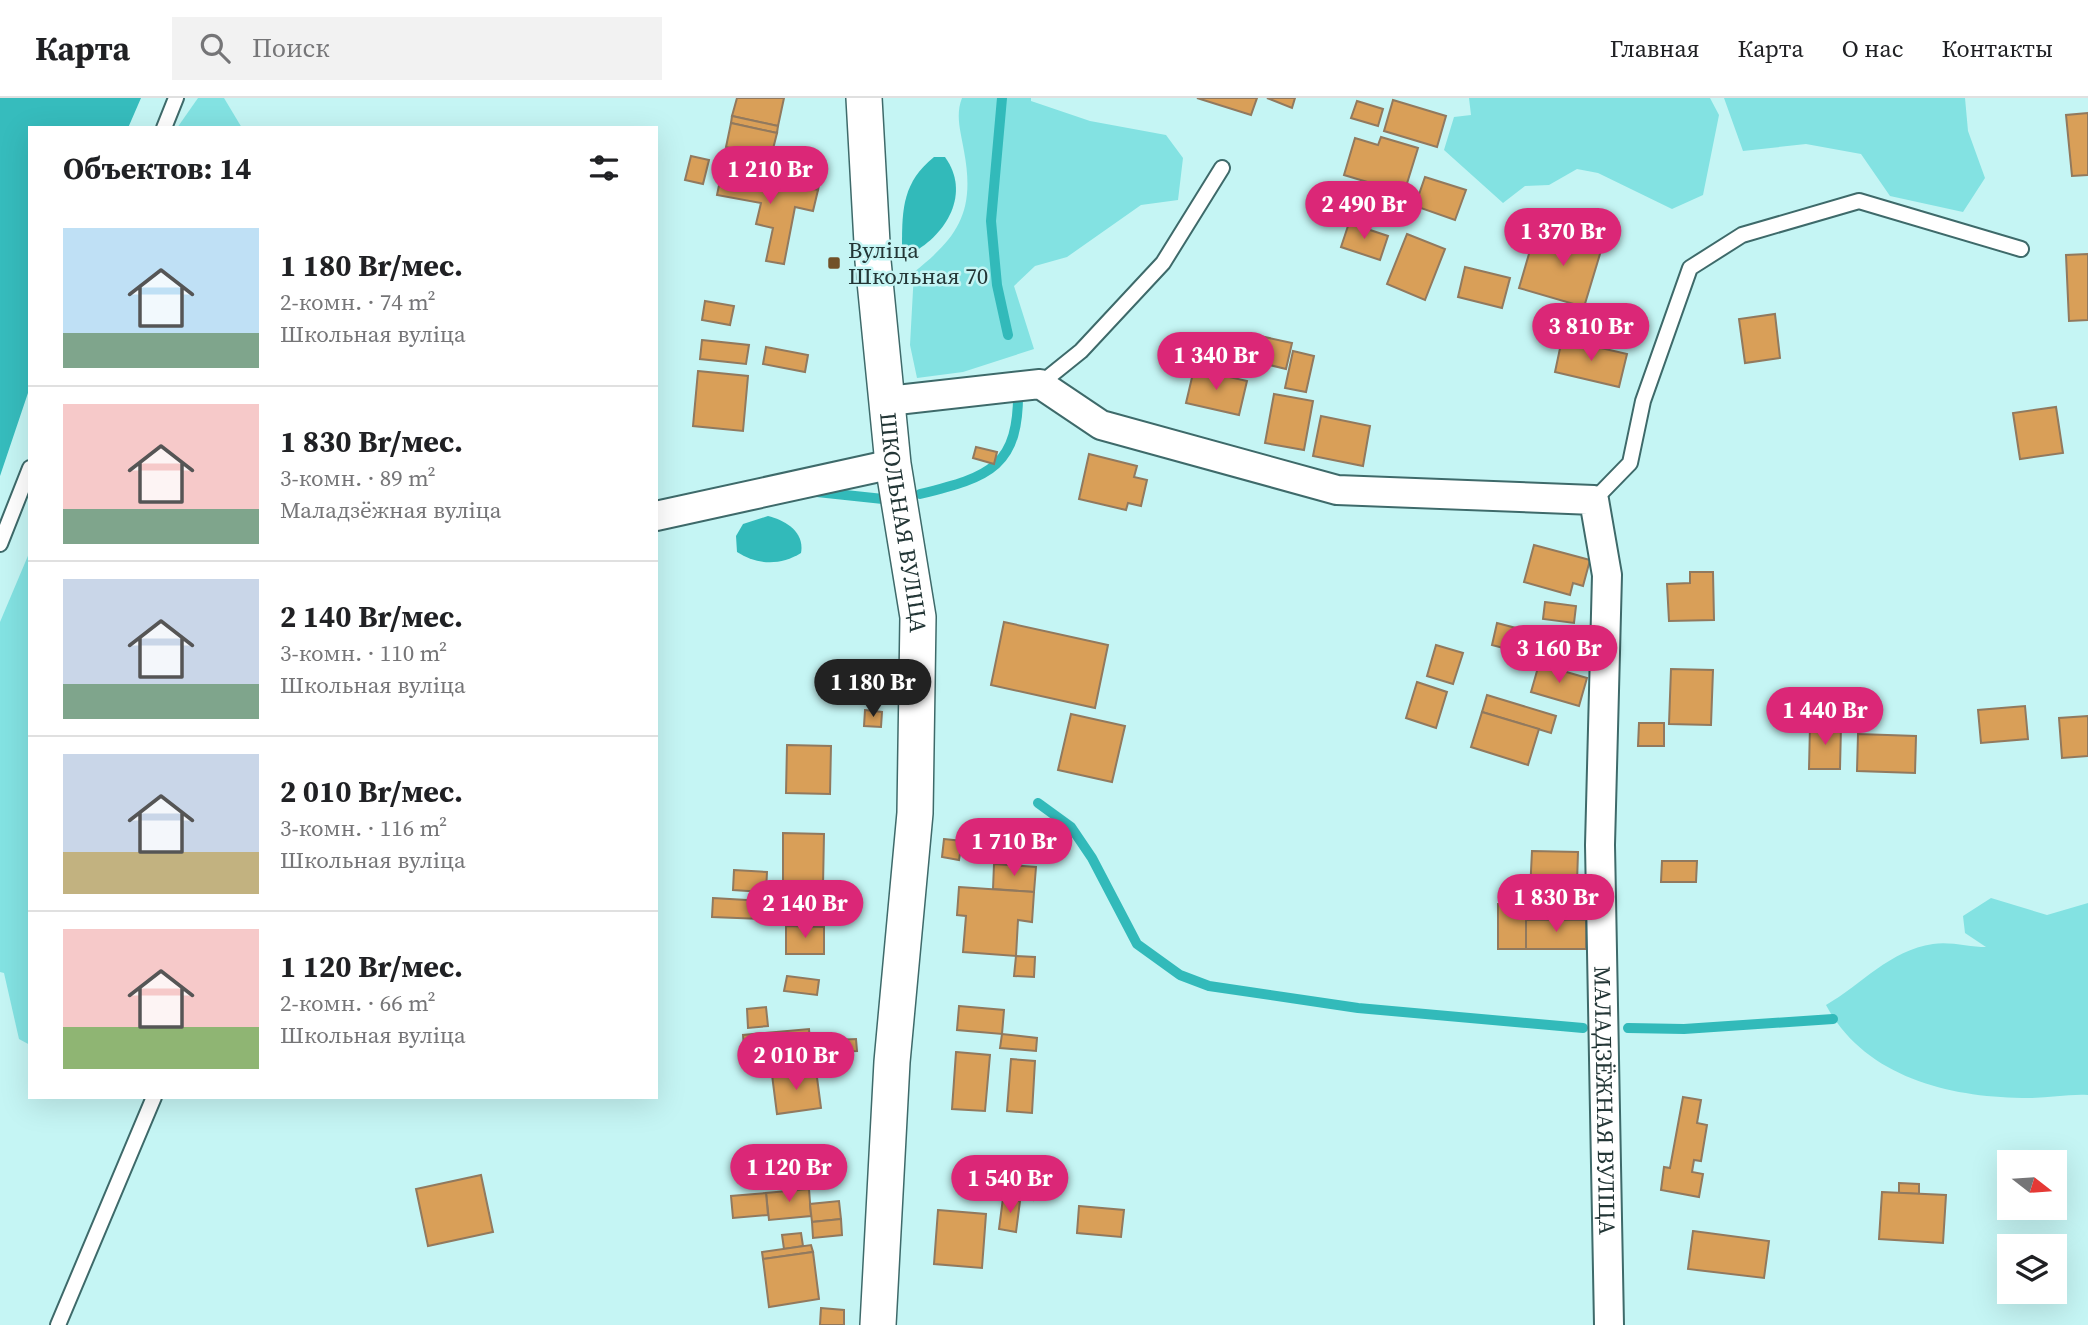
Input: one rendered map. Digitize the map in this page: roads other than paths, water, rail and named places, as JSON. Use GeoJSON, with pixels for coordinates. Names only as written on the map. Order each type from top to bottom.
{"type":"FeatureCollection","features":[{"type":"Feature","properties":{"kind":"street","name":"ШКОЛЬНАЯ ВУЛІЦА"},"geometry":{"type":"LineString","coordinates":[[864,98],[873,261],[893,464],[918,617],[915,813],[892,1062],[878,1325]]}},
{"type":"Feature","properties":{"kind":"street"},"geometry":{"type":"LineString","coordinates":[[888,401],[1040,384],[1101,425],[1336,490],[1594,500]]}},
{"type":"Feature","properties":{"kind":"street"},"geometry":{"type":"LineString","coordinates":[[658,516],[893,464]]}},
{"type":"Feature","properties":{"kind":"street","name":"МАЛАДЗЁЖНАЯ ВУЛІЦА"},"geometry":{"type":"LineString","coordinates":[[1594,500],[1606,575],[1600,845],[1609,1325]]}},
{"type":"Feature","properties":{"kind":"lane"},"geometry":{"type":"LineString","coordinates":[[165,126],[176,98]]}},
{"type":"Feature","properties":{"kind":"lane"},"geometry":{"type":"LineString","coordinates":[[1040,384],[1081,351],[1163,262],[1222,168]]}},
{"type":"Feature","properties":{"kind":"lane"},"geometry":{"type":"LineString","coordinates":[[1594,500],[1630,463],[1643,401],[1690,268],[1742,235],[1858,201],[2021,249]]}},
{"type":"Feature","properties":{"kind":"lane"},"geometry":{"type":"LineString","coordinates":[[0,544],[28,473]]}},
{"type":"Feature","properties":{"kind":"lane"},"geometry":{"type":"LineString","coordinates":[[58,1325],[153,1099]]}},
{"type":"Feature","properties":{"kind":"waterway"},"geometry":{"type":"LineString","coordinates":[[1002,98],[991,221],[997,285],[1008,335]]}},
{"type":"Feature","properties":{"kind":"waterway"},"geometry":{"type":"LineString","coordinates":[[920,494],[965,481],[996,464],[1006,452],[1013,435],[1018,387]]}},
{"type":"Feature","properties":{"kind":"waterway"},"geometry":{"type":"LineString","coordinates":[[817,492],[883,499]]}},
{"type":"Feature","properties":{"kind":"waterway"},"geometry":{"type":"LineString","coordinates":[[1038,803],[1071,827],[1092,858],[1137,944],[1180,975],[1209,986],[1358,1008],[1583,1028]]}},
{"type":"Feature","properties":{"kind":"waterway"},"geometry":{"type":"LineString","coordinates":[[1628,1028],[1684,1029],[1833,1019]]}},
{"type":"Feature","properties":{"kind":"place","name":"Вуліца Школьная 70"},"geometry":{"type":"Point","coordinates":[834,263]}}]}
